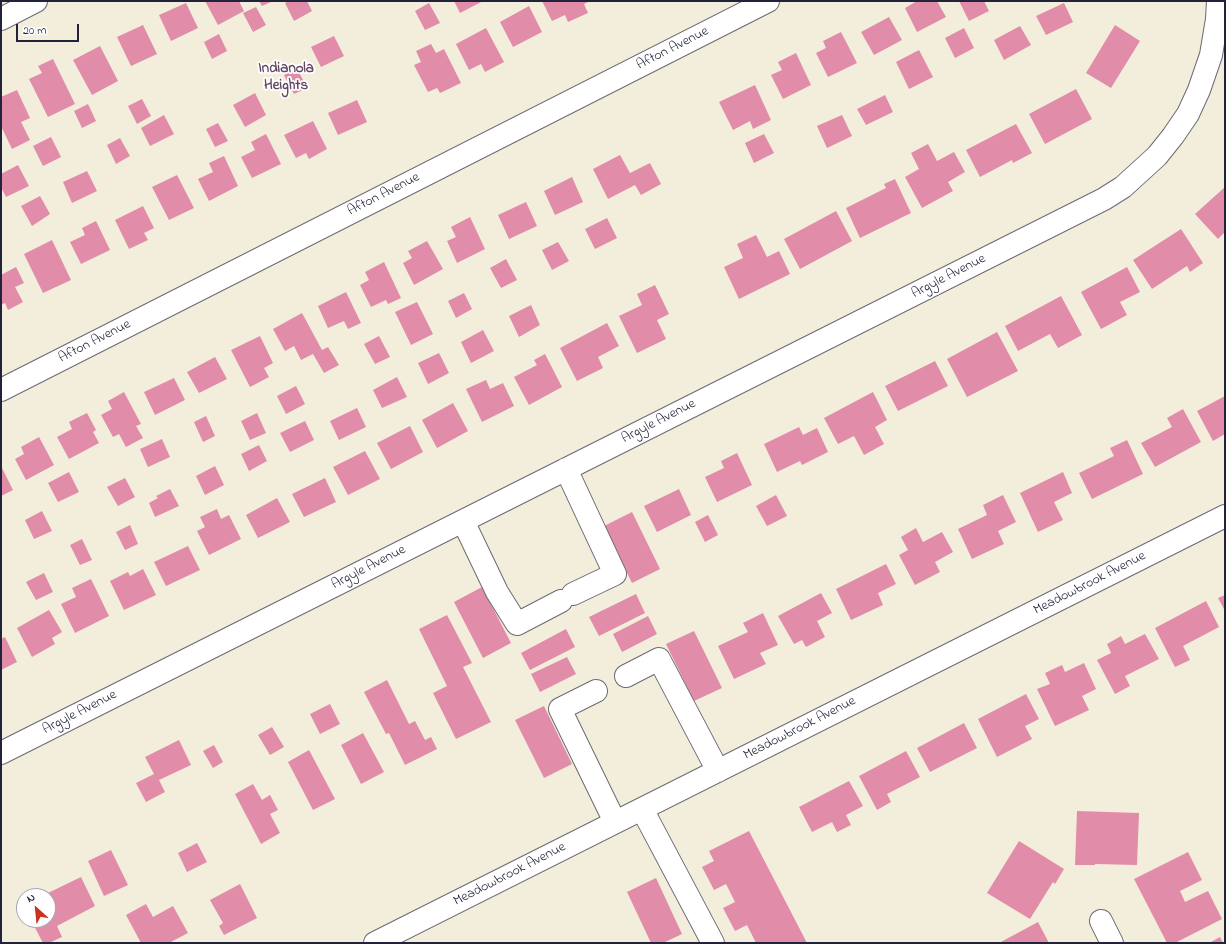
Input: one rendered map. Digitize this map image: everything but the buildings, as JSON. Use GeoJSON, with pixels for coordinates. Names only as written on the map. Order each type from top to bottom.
{"type":"FeatureCollection","features":[{"type":"Feature","properties":{"kind":"street"},"geometry":{"type":"LineString","coordinates":[[1,19],[36,1]]}},
{"type":"Feature","properties":{"kind":"street","name":"Afton Avenue"},"geometry":{"type":"LineString","coordinates":[[1,390],[768,1]]}},
{"type":"Feature","properties":{"kind":"street","name":"Argyle Avenue"},"geometry":{"type":"LineString","coordinates":[[1,753],[1104,199],[1123,187],[1157,156],[1188,114],[1199,90],[1211,55],[1217,19],[1218,1]]}},
{"type":"Feature","properties":{"kind":"street"},"geometry":{"type":"LineString","coordinates":[[463,521],[497,592],[517,624],[616,574],[566,469]]}},
{"type":"Feature","properties":{"kind":"street","name":"Meadowbrook Avenue"},"geometry":{"type":"LineString","coordinates":[[375,943],[1225,516]]}},
{"type":"Feature","properties":{"kind":"street"},"geometry":{"type":"LineString","coordinates":[[626,676],[659,659],[718,771]]}},
{"type":"Feature","properties":{"kind":"street"},"geometry":{"type":"LineString","coordinates":[[596,691],[560,709],[615,822]]}},
{"type":"Feature","properties":{"kind":"street"},"geometry":{"type":"LineString","coordinates":[[642,809],[713,943]]}},
{"type":"Feature","properties":{"kind":"street"},"geometry":{"type":"LineString","coordinates":[[1101,921],[1112,943]]}},
{"type":"Feature","properties":{"kind":"district","name":"Indianola Heights"},"geometry":{"type":"Point","coordinates":[286,78]}}]}
